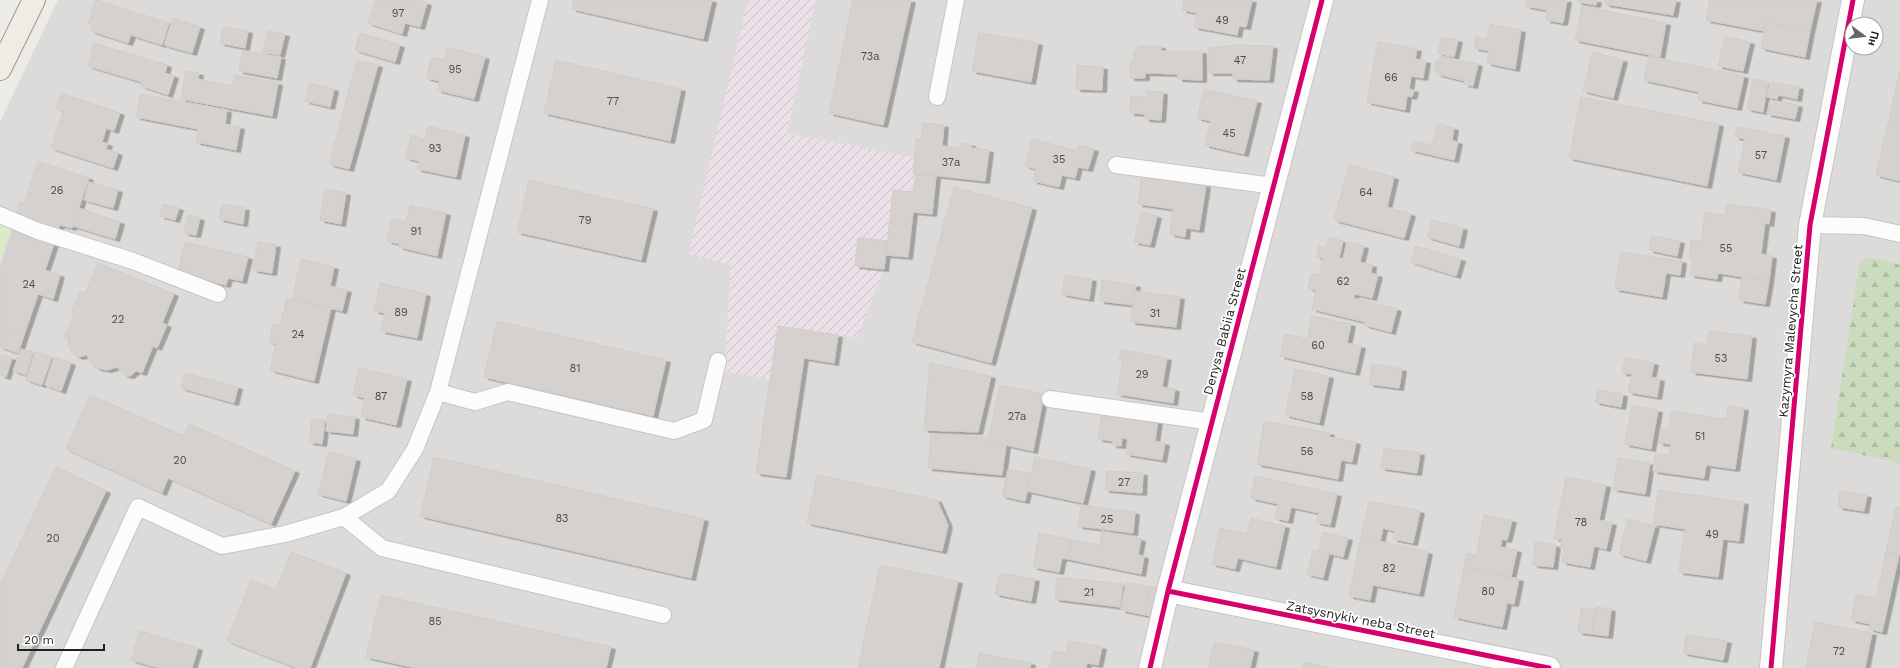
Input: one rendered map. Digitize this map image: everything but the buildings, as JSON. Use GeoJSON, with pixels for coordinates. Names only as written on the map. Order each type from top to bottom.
{"type":"FeatureCollection","features":[{"type":"Feature","properties":{"kind":"main road"},"geometry":{"type":"LineString","coordinates":[[3,57],[34,0]]}},
{"type":"Feature","properties":{"kind":"street","name":"Denysa Babiia Street"},"geometry":{"type":"LineString","coordinates":[[1150,668],[1168,591],[1322,0]]}},
{"type":"Feature","properties":{"kind":"street","name":"Kazymyra Malevycha Street"},"geometry":{"type":"LineString","coordinates":[[1771,668],[1810,225],[1853,0]]}},
{"type":"Feature","properties":{"kind":"street","name":"Zatsysnykiv neba Street"},"geometry":{"type":"LineString","coordinates":[[1168,591],[1549,668]]}},
{"type":"Feature","properties":{"kind":"lane"},"geometry":{"type":"LineString","coordinates":[[64,668],[138,507],[222,546],[285,534],[344,517],[388,491],[415,449],[438,392],[540,0]]}},
{"type":"Feature","properties":{"kind":"lane"},"geometry":{"type":"LineString","coordinates":[[937,96],[956,0]]}},
{"type":"Feature","properties":{"kind":"lane"},"geometry":{"type":"LineString","coordinates":[[1116,165],[1274,186]]}},
{"type":"Feature","properties":{"kind":"lane"},"geometry":{"type":"LineString","coordinates":[[0,215],[38,231],[132,261],[218,294]]}},
{"type":"Feature","properties":{"kind":"lane"},"geometry":{"type":"LineString","coordinates":[[1810,225],[1864,226],[1900,234]]}},
{"type":"Feature","properties":{"kind":"lane"},"geometry":{"type":"LineString","coordinates":[[438,392],[475,402],[508,392],[674,431],[704,420],[718,361]]}},
{"type":"Feature","properties":{"kind":"lane"},"geometry":{"type":"LineString","coordinates":[[1050,399],[1212,422]]}},
{"type":"Feature","properties":{"kind":"lane"},"geometry":{"type":"LineString","coordinates":[[344,517],[382,548],[663,615]]}},
{"type":"Feature","properties":{"kind":"shaded area"},"geometry":{"type":"Polygon","coordinates":[[[58,0],[1900,0],[1900,668],[0,668],[0,122],[58,0]]]}},
{"type":"Feature","properties":{"kind":"shaded area"},"geometry":{"type":"Polygon","coordinates":[[[748,0],[816,0],[787,133],[929,160],[922,200],[897,197],[884,269],[857,338],[778,326],[770,379],[724,372],[731,265],[688,254],[748,0]]]}},
{"type":"Feature","properties":{"kind":"green space"},"geometry":{"type":"Polygon","coordinates":[[[0,221],[12,226],[0,262],[0,221]]]}},
{"type":"Feature","properties":{"kind":"green space"},"geometry":{"type":"Polygon","coordinates":[[[1869,257],[1900,265],[1900,463],[1831,448],[1860,261],[1869,257]]]}},
{"type":"Feature","properties":{"kind":"cycle path"},"geometry":{"type":"LineString","coordinates":[[1150,668],[1168,591],[1322,0]]}},
{"type":"Feature","properties":{"kind":"cycle path"},"geometry":{"type":"LineString","coordinates":[[1771,668],[1810,225],[1853,0]]}},
{"type":"Feature","properties":{"kind":"cycle path"},"geometry":{"type":"LineString","coordinates":[[1168,591],[1549,668]]}}]}
